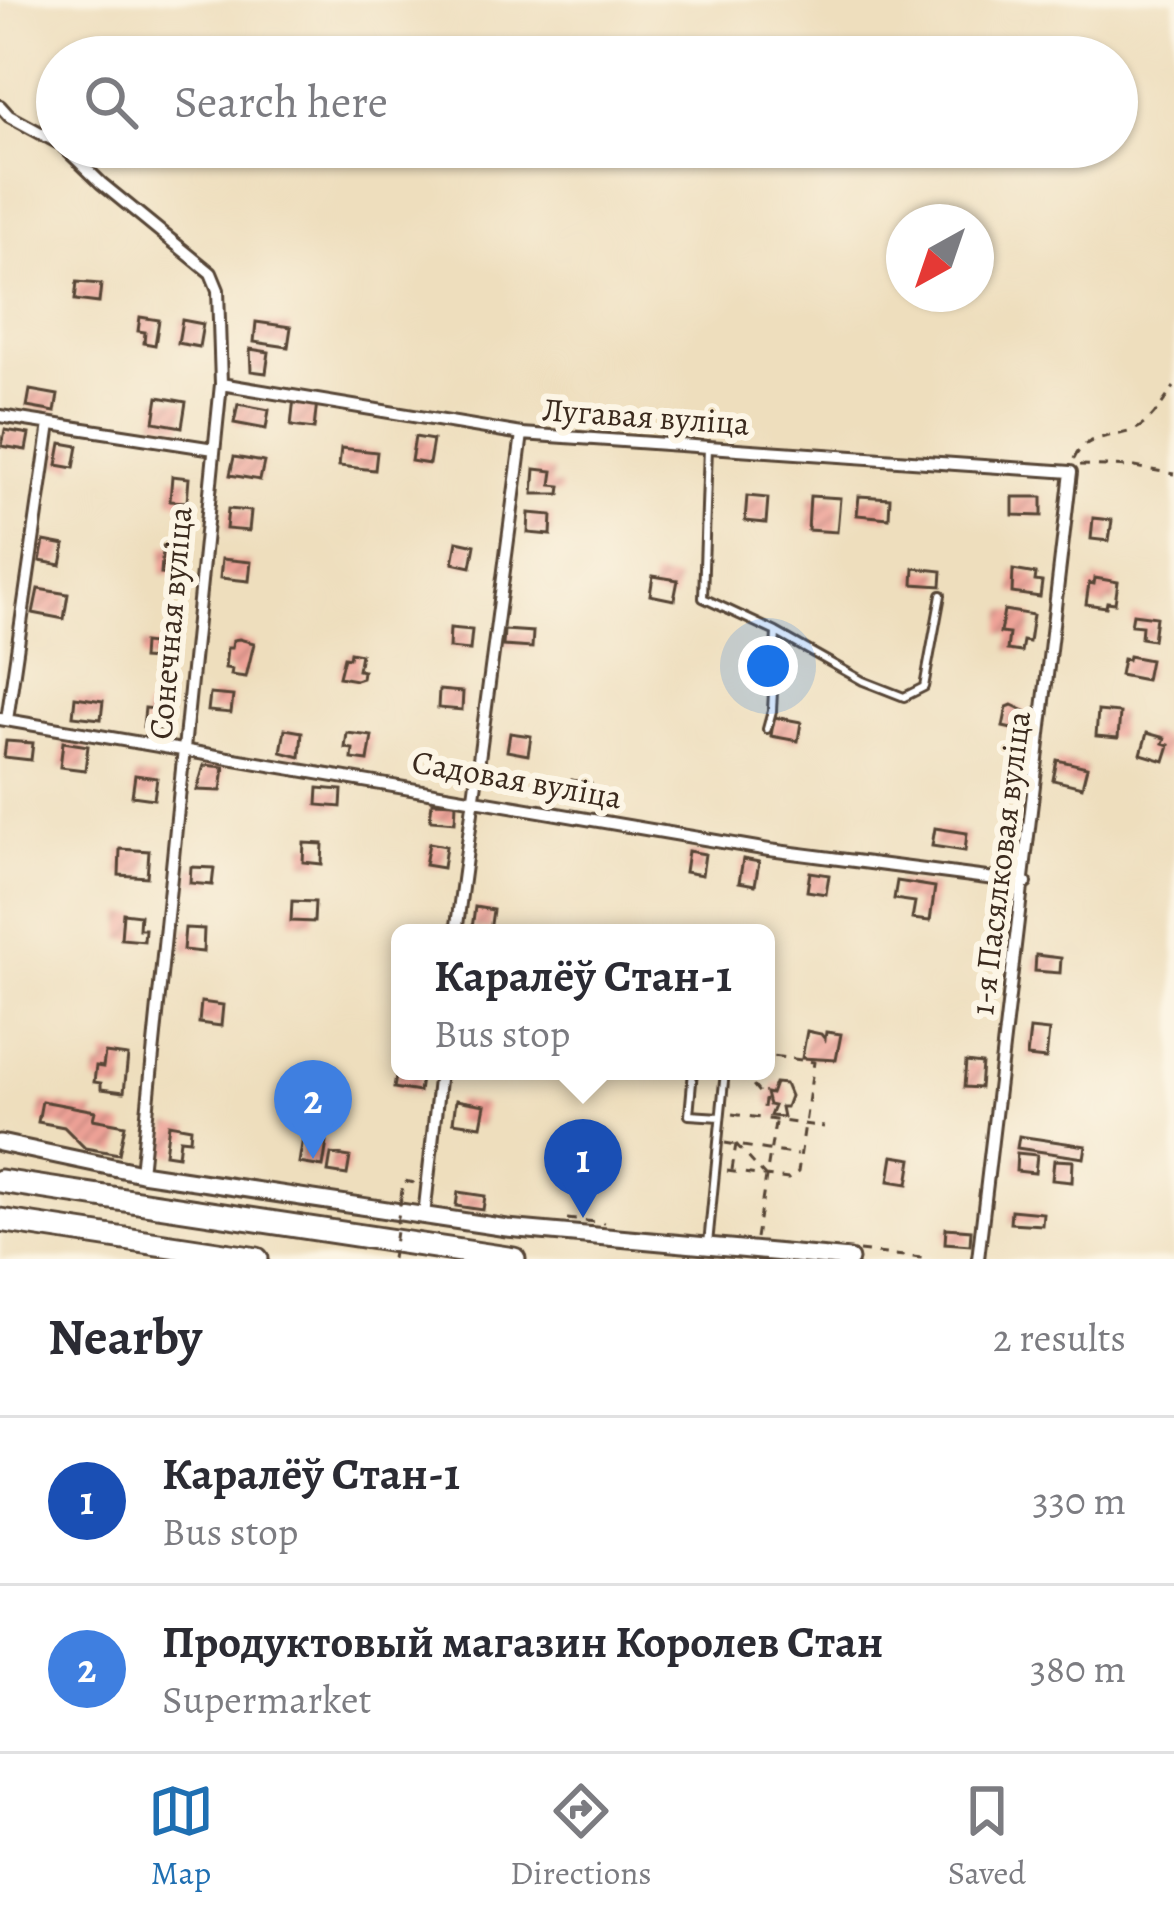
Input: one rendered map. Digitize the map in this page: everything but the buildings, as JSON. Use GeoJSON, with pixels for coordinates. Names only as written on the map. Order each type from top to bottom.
{"type":"FeatureCollection","features":[{"type":"Feature","properties":{"kind":"highway"},"geometry":{"type":"LineString","coordinates":[[0,1181],[514,1259]]}},
{"type":"Feature","properties":{"kind":"highway"},"geometry":{"type":"LineString","coordinates":[[0,1220],[257,1259]]}},
{"type":"Feature","properties":{"kind":"main road"},"geometry":{"type":"LineString","coordinates":[[0,1143],[141,1173],[507,1228],[838,1258]]}},
{"type":"Feature","properties":{"kind":"street","name":"Сонечная вуліца"},"geometry":{"type":"LineString","coordinates":[[0,106],[36,131]]}},
{"type":"Feature","properties":{"kind":"street","name":"Сонечная вуліца"},"geometry":{"type":"LineString","coordinates":[[85,168],[211,273],[218,290],[221,384],[141,1173]]}},
{"type":"Feature","properties":{"kind":"street","name":"Лугавая вуліца"},"geometry":{"type":"LineString","coordinates":[[221,384],[522,434],[1071,472]]}},
{"type":"Feature","properties":{"kind":"street"},"geometry":{"type":"LineString","coordinates":[[0,416],[214,449]]}},
{"type":"Feature","properties":{"kind":"street"},"geometry":{"type":"LineString","coordinates":[[4,719],[50,424]]}},
{"type":"Feature","properties":{"kind":"street"},"geometry":{"type":"LineString","coordinates":[[457,924],[522,434]]}},
{"type":"Feature","properties":{"kind":"street","name":"1-я Пасялковая вуліца"},"geometry":{"type":"LineString","coordinates":[[978,1259],[1071,472]]}},
{"type":"Feature","properties":{"kind":"street","name":"Садовая вуліца"},"geometry":{"type":"LineString","coordinates":[[4,719],[769,850],[1026,883]]}},
{"type":"Feature","properties":{"kind":"street"},"geometry":{"type":"LineString","coordinates":[[424,1216],[439,1080]]}},
{"type":"Feature","properties":{"kind":"lane"},"geometry":{"type":"LineString","coordinates":[[708,447],[703,598],[863,681],[904,697],[924,687],[940,596]]}},
{"type":"Feature","properties":{"kind":"lane"},"geometry":{"type":"LineString","coordinates":[[767,729],[776,632]]}},
{"type":"Feature","properties":{"kind":"lane"},"geometry":{"type":"LineString","coordinates":[[692,1080],[689,1114],[722,1115]]}},
{"type":"Feature","properties":{"kind":"lane"},"geometry":{"type":"LineString","coordinates":[[708,1244],[724,1080]]}},
{"type":"Feature","properties":{"kind":"path"},"geometry":{"type":"LineString","coordinates":[[1174,387],[1136,430],[1095,438],[1077,451],[1072,465],[1174,474]]}},
{"type":"Feature","properties":{"kind":"path"},"geometry":{"type":"LineString","coordinates":[[719,1170],[788,1179],[798,1172],[814,1062],[775,1056]]}},
{"type":"Feature","properties":{"kind":"path"},"geometry":{"type":"LineString","coordinates":[[749,1080],[765,1100],[762,1119]]}},
{"type":"Feature","properties":{"kind":"path"},"geometry":{"type":"LineString","coordinates":[[722,1115],[824,1127]]}},
{"type":"Feature","properties":{"kind":"path"},"geometry":{"type":"LineString","coordinates":[[756,1240],[776,1119]]}},
{"type":"Feature","properties":{"kind":"path"},"geometry":{"type":"LineString","coordinates":[[723,1142],[801,1155]]}},
{"type":"Feature","properties":{"kind":"path"},"geometry":{"type":"LineString","coordinates":[[732,1172],[736,1144]]}},
{"type":"Feature","properties":{"kind":"path"},"geometry":{"type":"LineString","coordinates":[[736,1144],[767,1178]]}},
{"type":"Feature","properties":{"kind":"path"},"geometry":{"type":"LineString","coordinates":[[392,1259],[403,1181],[416,1183],[415,1192]]}},
{"type":"Feature","properties":{"kind":"place","name":"Продуктовый магазин Королев Стан"},"geometry":{"type":"Point","coordinates":[313,1159]}},
{"type":"Feature","properties":{"kind":"place","name":"Каралёў Стан-1"},"geometry":{"type":"Point","coordinates":[583,1218]}}]}
